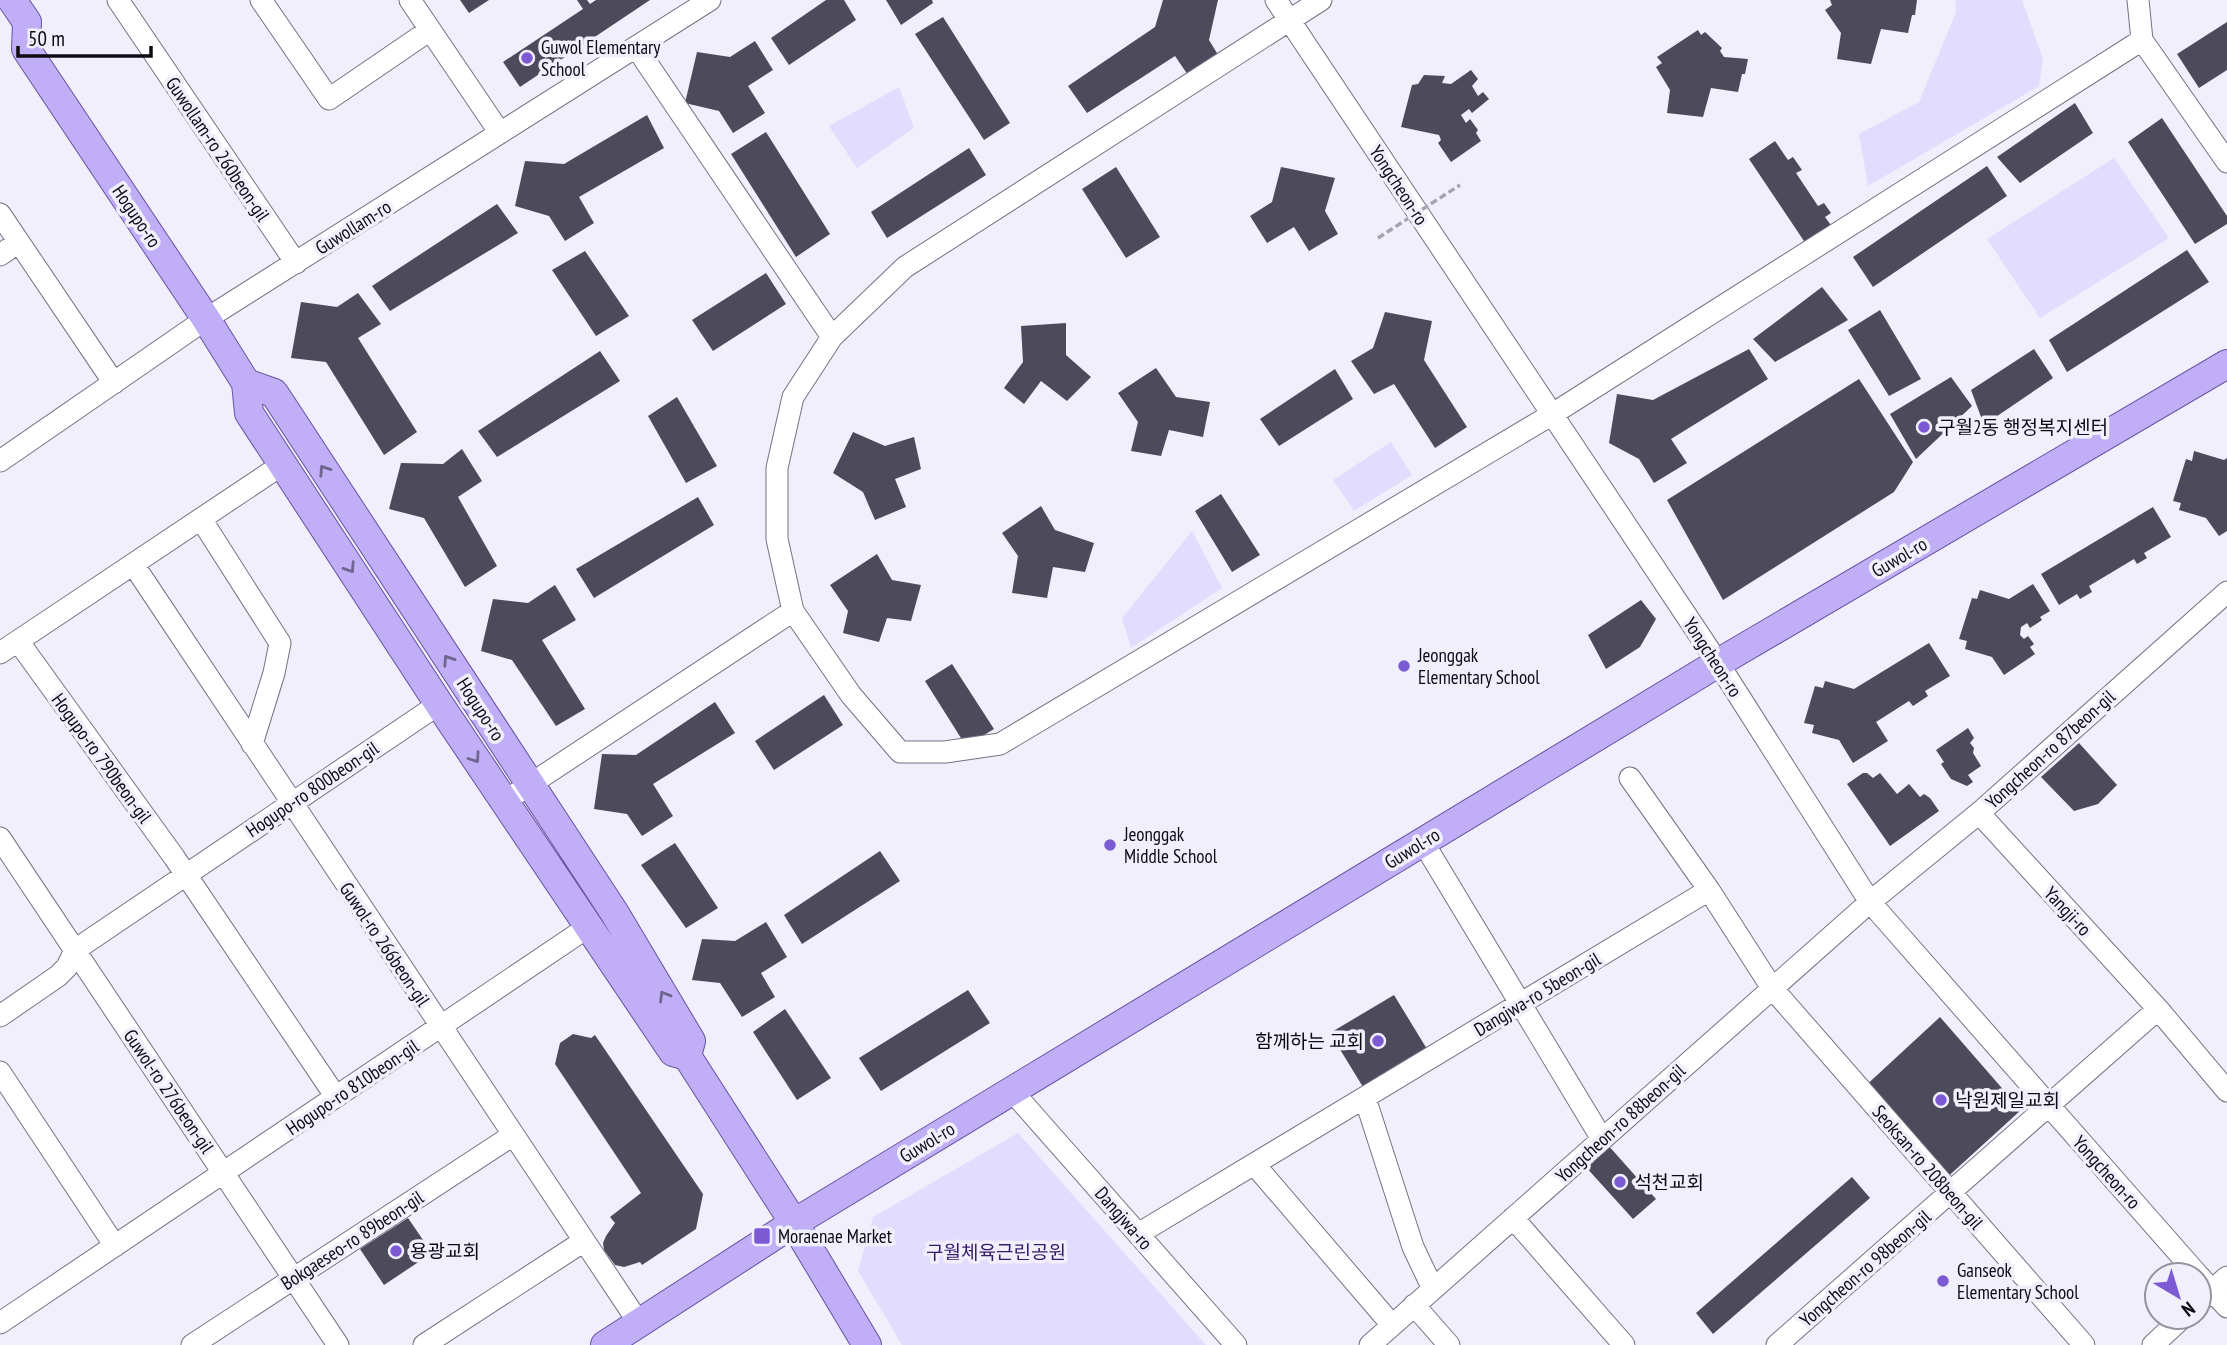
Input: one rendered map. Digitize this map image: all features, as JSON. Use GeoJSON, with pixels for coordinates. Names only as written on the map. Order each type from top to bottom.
{"type":"FeatureCollection","features":[{"type":"Feature","properties":{"kind":"main road","name":"Hogupo-ro"},"geometry":{"type":"LineString","coordinates":[[12,0],[27,22],[13,46],[206,320],[246,383],[249,413],[439,704],[673,1052],[687,1056],[794,1223],[867,1345]]}},
{"type":"Feature","properties":{"kind":"main road","name":"Guwol-ro"},"geometry":{"type":"LineString","coordinates":[[622,1337],[794,1223],[1718,663],[2227,364]]}},
{"type":"Feature","properties":{"kind":"main road","name":"Hogupo-ro"},"geometry":{"type":"LineString","coordinates":[[246,383],[274,393],[614,912],[691,1041],[687,1056]]}},
{"type":"Feature","properties":{"kind":"street","name":"Guwollam-ro 260beon-gil"},"geometry":{"type":"LineString","coordinates":[[118,0],[296,263]]}},
{"type":"Feature","properties":{"kind":"street"},"geometry":{"type":"LineString","coordinates":[[410,0],[500,133]]}},
{"type":"Feature","properties":{"kind":"street","name":"Guwollam-ro"},"geometry":{"type":"LineString","coordinates":[[0,461],[206,320],[710,0]]}},
{"type":"Feature","properties":{"kind":"street","name":"Yongcheon-ro"},"geometry":{"type":"LineString","coordinates":[[1276,0],[1718,663],[1870,902],[2186,1261]]}},
{"type":"Feature","properties":{"kind":"street"},"geometry":{"type":"LineString","coordinates":[[1321,0],[905,267],[832,337],[793,397],[777,468],[777,539],[793,611],[851,695],[900,752],[945,752],[1000,744],[1551,415],[2142,40]]}},
{"type":"Feature","properties":{"kind":"street"},"geometry":{"type":"LineString","coordinates":[[2138,0],[2142,40],[2227,162]]}},
{"type":"Feature","properties":{"kind":"street"},"geometry":{"type":"LineString","coordinates":[[267,2],[329,99],[430,30]]}},
{"type":"Feature","properties":{"kind":"street"},"geometry":{"type":"LineString","coordinates":[[636,47],[832,337]]}},
{"type":"Feature","properties":{"kind":"street"},"geometry":{"type":"LineString","coordinates":[[0,214],[114,383]]}},
{"type":"Feature","properties":{"kind":"street"},"geometry":{"type":"LineString","coordinates":[[0,255],[19,242]]}},
{"type":"Feature","properties":{"kind":"street"},"geometry":{"type":"LineString","coordinates":[[0,653],[283,464]]}},
{"type":"Feature","properties":{"kind":"street"},"geometry":{"type":"LineString","coordinates":[[201,519],[280,643],[274,673],[252,744]]}},
{"type":"Feature","properties":{"kind":"street","name":"Guwol-ro 266beon-gil"},"geometry":{"type":"LineString","coordinates":[[133,564],[584,1241],[622,1337]]}},
{"type":"Feature","properties":{"kind":"street","name":"Yongcheon-ro 87beon-gil"},"geometry":{"type":"LineString","coordinates":[[1870,902],[1979,813],[2227,592]]}},
{"type":"Feature","properties":{"kind":"street"},"geometry":{"type":"LineString","coordinates":[[505,801],[793,611]]}},
{"type":"Feature","properties":{"kind":"street","name":"Hogupo-ro 790beon-gil"},"geometry":{"type":"LineString","coordinates":[[18,641],[186,874]]}},
{"type":"Feature","properties":{"kind":"street","name":"Hogupo-ro 800beon-gil"},"geometry":{"type":"LineString","coordinates":[[0,1016],[58,976],[67,967],[75,950],[439,704]]}},
{"type":"Feature","properties":{"kind":"street","name":"Seoksan-ro 208beon-gil"},"geometry":{"type":"LineString","coordinates":[[1630,779],[1709,890],[1772,988],[2084,1345]]}},
{"type":"Feature","properties":{"kind":"street","name":"Yangji-ro"},"geometry":{"type":"LineString","coordinates":[[1979,813],[2158,1009],[2227,1091]]}},
{"type":"Feature","properties":{"kind":"street","name":"Guwol-ro 276beon-gil"},"geometry":{"type":"LineString","coordinates":[[0,838],[338,1345]]}},
{"type":"Feature","properties":{"kind":"street"},"geometry":{"type":"LineString","coordinates":[[1423,842],[1602,1139]]}},
{"type":"Feature","properties":{"kind":"street"},"geometry":{"type":"LineString","coordinates":[[186,874],[336,1097]]}},
{"type":"Feature","properties":{"kind":"street","name":"Dangjwa-ro 5beon-gil"},"geometry":{"type":"LineString","coordinates":[[1138,1234],[1709,890]]}},
{"type":"Feature","properties":{"kind":"street","name":"Yongcheon-ro 88beon-gil"},"geometry":{"type":"LineString","coordinates":[[1370,1345],[1870,902]]}},
{"type":"Feature","properties":{"kind":"street","name":"Hogupo-ro 810beon-gil"},"geometry":{"type":"LineString","coordinates":[[0,1323],[588,927]]}},
{"type":"Feature","properties":{"kind":"street","name":"Yongcheon-ro 98beon-gil"},"geometry":{"type":"LineString","coordinates":[[1777,1345],[2158,1009]]}},
{"type":"Feature","properties":{"kind":"street"},"geometry":{"type":"LineString","coordinates":[[0,1072],[115,1246]]}},
{"type":"Feature","properties":{"kind":"street","name":"Dangjwa-ro"},"geometry":{"type":"LineString","coordinates":[[1012,1091],[1236,1345]]}},
{"type":"Feature","properties":{"kind":"street"},"geometry":{"type":"LineString","coordinates":[[1365,1098],[1413,1247],[1433,1289]]}},
{"type":"Feature","properties":{"kind":"street","name":"Bokgaeseo-ro 89beon-gil"},"geometry":{"type":"LineString","coordinates":[[192,1345],[513,1135]]}},
{"type":"Feature","properties":{"kind":"street"},"geometry":{"type":"LineString","coordinates":[[1254,1164],[1392,1325]]}},
{"type":"Feature","properties":{"kind":"street"},"geometry":{"type":"LineString","coordinates":[[1513,1218],[1624,1345]]}},
{"type":"Feature","properties":{"kind":"street"},"geometry":{"type":"LineString","coordinates":[[424,1345],[584,1241]]}},
{"type":"Feature","properties":{"kind":"street","name":"Yongcheon-ro"},"geometry":{"type":"LineString","coordinates":[[2213,1291],[2227,1307]]}},
{"type":"Feature","properties":{"kind":"street"},"geometry":{"type":"LineString","coordinates":[[1414,1305],[1449,1345]]}},
{"type":"Feature","properties":{"kind":"street"},"geometry":{"type":"LineString","coordinates":[[2153,1345],[2168,1331]]}},
{"type":"Feature","properties":{"kind":"path"},"geometry":{"type":"LineString","coordinates":[[1378,238],[1460,185]]}},
{"type":"Feature","properties":{"kind":"green space"},"geometry":{"type":"Polygon","coordinates":[[[1955,0],[2022,0],[2043,59],[2039,86],[1868,186],[1859,134],[1919,102],[1956,12],[1955,0]]]}},
{"type":"Feature","properties":{"kind":"green space"},"geometry":{"type":"Polygon","coordinates":[[[899,87],[914,128],[857,168],[829,126],[899,87]]]}},
{"type":"Feature","properties":{"kind":"green space"},"geometry":{"type":"Polygon","coordinates":[[[2114,158],[2169,238],[2040,318],[1987,239],[2114,158]]]}},
{"type":"Feature","properties":{"kind":"green space"},"geometry":{"type":"Polygon","coordinates":[[[1391,442],[1412,475],[1354,511],[1333,480],[1391,442]]]}},
{"type":"Feature","properties":{"kind":"green space"},"geometry":{"type":"Polygon","coordinates":[[[1192,531],[1222,588],[1131,648],[1122,618],[1192,531]]]}},
{"type":"Feature","properties":{"kind":"green space","name":"구월체육근린공원"},"geometry":{"type":"Polygon","coordinates":[[[1018,1133],[1206,1345],[902,1345],[858,1271],[873,1217],[1018,1133]]]}},
{"type":"Feature","properties":{"kind":"building"},"geometry":{"type":"Polygon","coordinates":[[[460,0],[489,0],[469,13],[460,0]]]}},
{"type":"Feature","properties":{"kind":"building"},"geometry":{"type":"Polygon","coordinates":[[[577,0],[587,0],[590,4],[596,0],[650,0],[520,87],[503,62],[583,9],[577,0]]]}},
{"type":"Feature","properties":{"kind":"building"},"geometry":{"type":"Polygon","coordinates":[[[826,0],[844,0],[856,20],[789,65],[771,38],[826,0]]]}},
{"type":"Feature","properties":{"kind":"building"},"geometry":{"type":"Polygon","coordinates":[[[886,0],[932,0],[933,3],[901,25],[886,0]]]}},
{"type":"Feature","properties":{"kind":"building"},"geometry":{"type":"Polygon","coordinates":[[[1163,0],[1218,0],[1209,40],[1220,58],[1190,78],[1175,56],[1087,113],[1068,86],[1155,27],[1163,0]]]}},
{"type":"Feature","properties":{"kind":"building"},"geometry":{"type":"Polygon","coordinates":[[[1830,0],[1917,0],[1908,33],[1881,29],[1871,64],[1837,59],[1841,33],[1825,10],[1832,5],[1830,0]]]}},
{"type":"Feature","properties":{"kind":"building"},"geometry":{"type":"Polygon","coordinates":[[[943,17],[1010,123],[984,140],[915,34],[943,17]]]}},
{"type":"Feature","properties":{"kind":"building"},"geometry":{"type":"Polygon","coordinates":[[[2227,22],[2227,70],[2199,88],[2177,54],[2227,22]]]}},
{"type":"Feature","properties":{"kind":"building"},"geometry":{"type":"Polygon","coordinates":[[[1698,30],[1701,35],[1705,32],[1722,48],[1720,51],[1724,57],[1748,59],[1745,74],[1742,74],[1738,92],[1711,88],[1703,117],[1667,113],[1670,90],[1656,67],[1662,63],[1657,57],[1698,30]]]}},
{"type":"Feature","properties":{"kind":"building"},"geometry":{"type":"Polygon","coordinates":[[[755,41],[773,70],[748,86],[765,113],[733,133],[719,111],[685,103],[697,52],[730,57],[755,41]]]}},
{"type":"Feature","properties":{"kind":"building"},"geometry":{"type":"Polygon","coordinates":[[[1471,70],[1478,79],[1472,86],[1478,96],[1483,92],[1489,99],[1472,113],[1469,109],[1461,115],[1466,123],[1470,119],[1478,130],[1476,133],[1481,141],[1451,162],[1438,143],[1441,140],[1439,135],[1401,127],[1412,85],[1418,84],[1424,75],[1445,76],[1442,83],[1451,84],[1471,70]]]}},
{"type":"Feature","properties":{"kind":"building"},"geometry":{"type":"Polygon","coordinates":[[[2075,103],[2093,133],[2020,183],[1997,157],[2075,103]]]}},
{"type":"Feature","properties":{"kind":"building"},"geometry":{"type":"Polygon","coordinates":[[[647,115],[664,148],[579,197],[594,223],[565,241],[549,216],[515,206],[525,161],[564,164],[647,115]]]}},
{"type":"Feature","properties":{"kind":"building"},"geometry":{"type":"Polygon","coordinates":[[[2162,118],[2227,216],[2227,224],[2195,244],[2128,142],[2162,118]]]}},
{"type":"Feature","properties":{"kind":"building"},"geometry":{"type":"Polygon","coordinates":[[[766,132],[830,234],[796,257],[731,154],[766,132]]]}},
{"type":"Feature","properties":{"kind":"building"},"geometry":{"type":"Polygon","coordinates":[[[1775,141],[1788,160],[1793,157],[1802,170],[1796,173],[1818,206],[1824,203],[1831,213],[1825,217],[1836,232],[1810,250],[1749,159],[1775,141]]]}},
{"type":"Feature","properties":{"kind":"building"},"geometry":{"type":"Polygon","coordinates":[[[969,148],[986,175],[887,238],[871,212],[969,148]]]}},
{"type":"Feature","properties":{"kind":"building"},"geometry":{"type":"Polygon","coordinates":[[[1987,166],[2007,196],[1873,287],[1853,257],[1987,166]]]}},
{"type":"Feature","properties":{"kind":"building"},"geometry":{"type":"Polygon","coordinates":[[[1116,167],[1160,237],[1126,258],[1082,189],[1116,167]]]}},
{"type":"Feature","properties":{"kind":"building"},"geometry":{"type":"Polygon","coordinates":[[[1281,167],[1335,178],[1325,211],[1338,234],[1309,251],[1294,227],[1267,243],[1250,216],[1272,202],[1281,167]]]}},
{"type":"Feature","properties":{"kind":"building"},"geometry":{"type":"Polygon","coordinates":[[[497,204],[518,233],[390,311],[372,286],[497,204]]]}},
{"type":"Feature","properties":{"kind":"building"},"geometry":{"type":"Polygon","coordinates":[[[2187,250],[2209,282],[2067,372],[2049,340],[2187,250]]]}},
{"type":"Feature","properties":{"kind":"building"},"geometry":{"type":"Polygon","coordinates":[[[585,251],[629,316],[596,336],[552,270],[585,251]]]}},
{"type":"Feature","properties":{"kind":"building"},"geometry":{"type":"Polygon","coordinates":[[[766,273],[786,304],[713,351],[692,320],[766,273]]]}},
{"type":"Feature","properties":{"kind":"building"},"geometry":{"type":"Polygon","coordinates":[[[1822,287],[1848,320],[1775,362],[1753,339],[1822,287]]]}},
{"type":"Feature","properties":{"kind":"building"},"geometry":{"type":"Polygon","coordinates":[[[358,293],[381,324],[358,338],[417,432],[384,455],[326,362],[291,358],[301,302],[337,307],[358,293]]]}},
{"type":"Feature","properties":{"kind":"building"},"geometry":{"type":"Polygon","coordinates":[[[1880,310],[1921,379],[1889,396],[1848,330],[1880,310]]]}},
{"type":"Feature","properties":{"kind":"building"},"geometry":{"type":"Polygon","coordinates":[[[1385,312],[1432,321],[1424,360],[1467,427],[1435,448],[1394,384],[1374,394],[1351,361],[1373,348],[1385,312]]]}},
{"type":"Feature","properties":{"kind":"building"},"geometry":{"type":"Polygon","coordinates":[[[1066,323],[1066,355],[1091,377],[1067,401],[1041,381],[1024,404],[1004,388],[1023,362],[1021,326],[1066,323]]]}},
{"type":"Feature","properties":{"kind":"building"},"geometry":{"type":"Polygon","coordinates":[[[1749,349],[1768,379],[1671,439],[1687,463],[1654,483],[1639,459],[1609,443],[1617,394],[1653,400],[1749,349]]]}},
{"type":"Feature","properties":{"kind":"building"},"geometry":{"type":"Polygon","coordinates":[[[2034,349],[2053,378],[1984,425],[1971,390],[2034,349]]]}},
{"type":"Feature","properties":{"kind":"building"},"geometry":{"type":"Polygon","coordinates":[[[600,351],[620,381],[497,457],[478,431],[600,351]]]}},
{"type":"Feature","properties":{"kind":"building"},"geometry":{"type":"Polygon","coordinates":[[[1156,368],[1176,397],[1210,402],[1203,437],[1169,430],[1161,456],[1131,451],[1138,422],[1118,393],[1156,368]]]}},
{"type":"Feature","properties":{"kind":"building"},"geometry":{"type":"Polygon","coordinates":[[[1335,369],[1353,399],[1279,446],[1260,419],[1335,369]]]}},
{"type":"Feature","properties":{"kind":"building","name":"구월2동 행정복지센터"},"geometry":{"type":"Polygon","coordinates":[[[1951,377],[1972,406],[1916,459],[1890,414],[1951,377]]]}},
{"type":"Feature","properties":{"kind":"building"},"geometry":{"type":"Polygon","coordinates":[[[1859,379],[1913,462],[1894,492],[1723,600],[1667,500],[1859,379]]]}},
{"type":"Feature","properties":{"kind":"building"},"geometry":{"type":"Polygon","coordinates":[[[677,397],[717,466],[686,483],[648,416],[677,397]]]}},
{"type":"Feature","properties":{"kind":"building"},"geometry":{"type":"Polygon","coordinates":[[[853,432],[885,446],[914,437],[921,469],[895,479],[906,507],[875,520],[863,492],[833,473],[853,432]]]}},
{"type":"Feature","properties":{"kind":"building"},"geometry":{"type":"Polygon","coordinates":[[[462,449],[482,481],[458,497],[497,566],[465,587],[424,518],[389,509],[401,463],[443,464],[462,449]]]}},
{"type":"Feature","properties":{"kind":"building"},"geometry":{"type":"Polygon","coordinates":[[[2194,451],[2224,460],[2227,458],[2227,531],[2219,536],[2206,518],[2179,510],[2181,503],[2173,501],[2186,459],[2192,461],[2194,451]]]}},
{"type":"Feature","properties":{"kind":"building"},"geometry":{"type":"Polygon","coordinates":[[[1221,494],[1260,555],[1232,572],[1195,511],[1221,494]]]}},
{"type":"Feature","properties":{"kind":"building"},"geometry":{"type":"Polygon","coordinates":[[[698,497],[714,525],[594,598],[576,569],[698,497]]]}},
{"type":"Feature","properties":{"kind":"building"},"geometry":{"type":"Polygon","coordinates":[[[1041,506],[1055,530],[1094,543],[1085,572],[1053,567],[1047,598],[1012,593],[1018,556],[1002,533],[1041,506]]]}},
{"type":"Feature","properties":{"kind":"building"},"geometry":{"type":"Polygon","coordinates":[[[2153,507],[2171,537],[2144,553],[2147,558],[2137,564],[2134,559],[2089,586],[2092,592],[2080,599],[2077,594],[2059,605],[2041,574],[2153,507]]]}},
{"type":"Feature","properties":{"kind":"building"},"geometry":{"type":"Polygon","coordinates":[[[877,554],[892,580],[921,585],[911,621],[887,618],[879,642],[843,633],[848,611],[830,585],[877,554]]]}},
{"type":"Feature","properties":{"kind":"building"},"geometry":{"type":"Polygon","coordinates":[[[2033,584],[2050,611],[2030,628],[2027,623],[2021,627],[2020,635],[2024,639],[2028,636],[2034,644],[2030,647],[2035,654],[2004,675],[1992,657],[1965,649],[1967,641],[1959,639],[1972,598],[1977,599],[1980,590],[2009,599],[2033,584]]]}},
{"type":"Feature","properties":{"kind":"building"},"geometry":{"type":"Polygon","coordinates":[[[555,585],[576,620],[542,640],[585,709],[556,726],[512,660],[481,651],[493,599],[528,603],[555,585]]]}},
{"type":"Feature","properties":{"kind":"building"},"geometry":{"type":"Polygon","coordinates":[[[1641,600],[1656,619],[1640,647],[1606,669],[1588,635],[1641,600]]]}},
{"type":"Feature","properties":{"kind":"building"},"geometry":{"type":"Polygon","coordinates":[[[1929,643],[1950,676],[1925,691],[1928,696],[1913,706],[1909,701],[1876,722],[1888,741],[1853,763],[1839,740],[1812,733],[1814,725],[1804,723],[1815,686],[1823,688],[1825,681],[1854,689],[1929,643]]]}},
{"type":"Feature","properties":{"kind":"building"},"geometry":{"type":"Polygon","coordinates":[[[952,664],[994,729],[966,746],[925,681],[952,664]]]}},
{"type":"Feature","properties":{"kind":"building"},"geometry":{"type":"Polygon","coordinates":[[[824,695],[843,725],[774,770],[755,741],[824,695]]]}},
{"type":"Feature","properties":{"kind":"building"},"geometry":{"type":"Polygon","coordinates":[[[715,702],[735,733],[653,784],[673,816],[642,836],[627,814],[594,809],[602,754],[636,755],[715,702]]]}},
{"type":"Feature","properties":{"kind":"building"},"geometry":{"type":"Polygon","coordinates":[[[1968,728],[1974,738],[1970,743],[1974,748],[1973,753],[1981,766],[1968,775],[1973,782],[1967,786],[1951,779],[1936,750],[1968,728]]]}},
{"type":"Feature","properties":{"kind":"building"},"geometry":{"type":"Polygon","coordinates":[[[2079,743],[2117,785],[2098,804],[2074,811],[2041,777],[2079,743]]]}},
{"type":"Feature","properties":{"kind":"building"},"geometry":{"type":"Polygon","coordinates":[[[1863,773],[1873,778],[1880,773],[1897,794],[1909,784],[1920,797],[1924,794],[1930,798],[1939,811],[1890,846],[1847,784],[1863,773]]]}},
{"type":"Feature","properties":{"kind":"building"},"geometry":{"type":"Polygon","coordinates":[[[675,843],[718,908],[686,928],[641,865],[675,843]]]}},
{"type":"Feature","properties":{"kind":"building"},"geometry":{"type":"Polygon","coordinates":[[[880,851],[900,881],[802,944],[784,915],[880,851]]]}},
{"type":"Feature","properties":{"kind":"building"},"geometry":{"type":"Polygon","coordinates":[[[766,922],[787,957],[761,973],[775,997],[742,1017],[720,983],[692,980],[702,939],[735,941],[766,922]]]}},
{"type":"Feature","properties":{"kind":"building"},"geometry":{"type":"Polygon","coordinates":[[[968,990],[990,1023],[881,1091],[859,1058],[968,990]]]}},
{"type":"Feature","properties":{"kind":"building","name":"함께하는 교회"},"geometry":{"type":"Polygon","coordinates":[[[1394,995],[1427,1049],[1363,1087],[1330,1033],[1394,995]]]}},
{"type":"Feature","properties":{"kind":"building"},"geometry":{"type":"Polygon","coordinates":[[[785,1009],[831,1078],[797,1100],[753,1032],[785,1009]]]}},
{"type":"Feature","properties":{"kind":"building","name":"낙원제일교회"},"geometry":{"type":"Polygon","coordinates":[[[1940,1017],[2021,1110],[1942,1182],[1861,1090],[1940,1017]]]}},
{"type":"Feature","properties":{"kind":"building"},"geometry":{"type":"Polygon","coordinates":[[[573,1034],[591,1038],[595,1035],[703,1194],[696,1229],[642,1265],[640,1262],[624,1267],[615,1265],[604,1250],[603,1243],[615,1223],[610,1217],[641,1193],[555,1064],[560,1043],[573,1034]]]}},
{"type":"Feature","properties":{"kind":"building","name":"석천교회"},"geometry":{"type":"Polygon","coordinates":[[[1607,1144],[1656,1199],[1633,1219],[1584,1165],[1607,1144]]]}},
{"type":"Feature","properties":{"kind":"building"},"geometry":{"type":"Polygon","coordinates":[[[1852,1177],[1870,1198],[1713,1334],[1696,1313],[1852,1177]]]}},
{"type":"Feature","properties":{"kind":"building","name":"용광교회"},"geometry":{"type":"Polygon","coordinates":[[[408,1218],[432,1253],[384,1285],[360,1249],[408,1218]]]}},
{"type":"Feature","properties":{"kind":"place","name":"Guwol Elementary School"},"geometry":{"type":"Point","coordinates":[527,58]}},
{"type":"Feature","properties":{"kind":"place","name":"구월2동 행정복지센터"},"geometry":{"type":"Point","coordinates":[1924,427]}},
{"type":"Feature","properties":{"kind":"place","name":"Jeonggak Elementary School"},"geometry":{"type":"Point","coordinates":[1404,666]}},
{"type":"Feature","properties":{"kind":"place","name":"Jeonggak Middle School"},"geometry":{"type":"Point","coordinates":[1110,845]}},
{"type":"Feature","properties":{"kind":"place","name":"함께하는 교회"},"geometry":{"type":"Point","coordinates":[1378,1041]}},
{"type":"Feature","properties":{"kind":"place","name":"낙원제일교회"},"geometry":{"type":"Point","coordinates":[1941,1100]}},
{"type":"Feature","properties":{"kind":"place","name":"석천교회"},"geometry":{"type":"Point","coordinates":[1620,1182]}},
{"type":"Feature","properties":{"kind":"place","name":"Moraenae Market"},"geometry":{"type":"Point","coordinates":[762,1236]}},
{"type":"Feature","properties":{"kind":"place","name":"용광교회"},"geometry":{"type":"Point","coordinates":[396,1251]}},
{"type":"Feature","properties":{"kind":"place","name":"Ganseok Elementary School"},"geometry":{"type":"Point","coordinates":[1943,1281]}}]}
